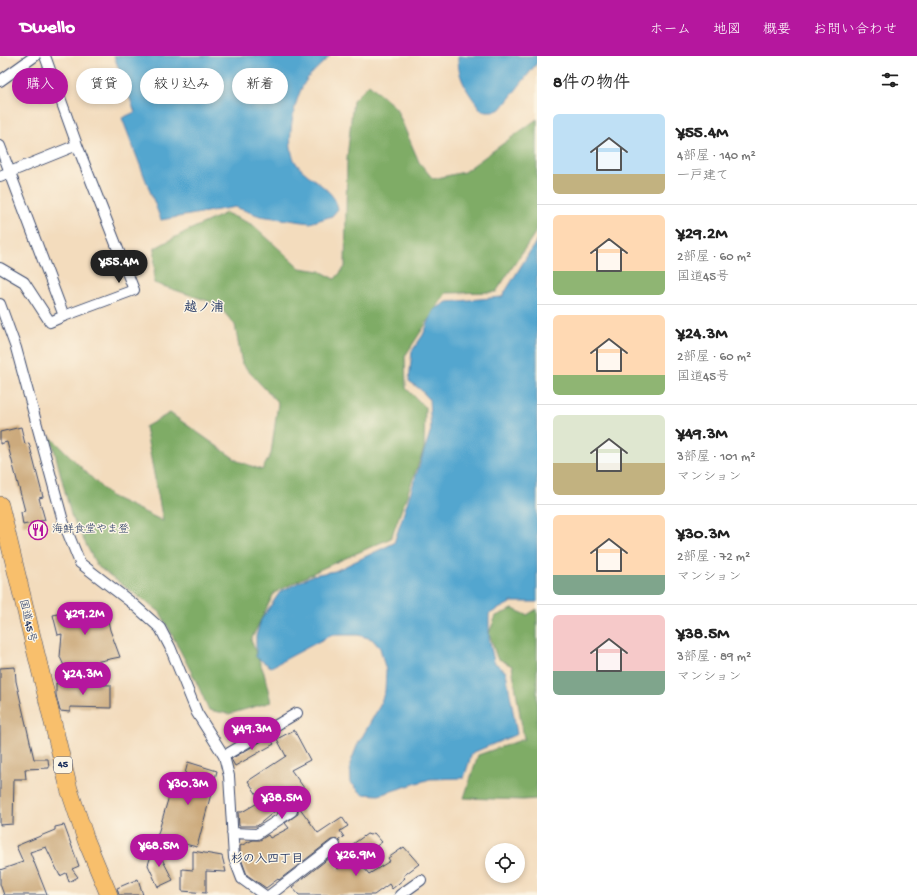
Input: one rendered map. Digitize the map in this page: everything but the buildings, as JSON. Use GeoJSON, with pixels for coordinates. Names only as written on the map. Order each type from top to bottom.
{"type":"FeatureCollection","features":[{"type":"Feature","properties":{"kind":"highway","name":"国道45号"},"geometry":{"type":"LineString","coordinates":[[0,505],[69,789],[86,840],[109,895]]}},
{"type":"Feature","properties":{"kind":"street"},"geometry":{"type":"LineString","coordinates":[[0,81],[35,56]]}},
{"type":"Feature","properties":{"kind":"street"},"geometry":{"type":"LineString","coordinates":[[0,268],[24,282],[50,322],[134,290],[77,145],[45,56]]}},
{"type":"Feature","properties":{"kind":"street"},"geometry":{"type":"LineString","coordinates":[[0,176],[77,145]]}},
{"type":"Feature","properties":{"kind":"street"},"geometry":{"type":"LineString","coordinates":[[0,146],[64,316]]}},
{"type":"Feature","properties":{"kind":"street"},"geometry":{"type":"LineString","coordinates":[[0,304],[16,348],[63,521],[80,563],[132,603],[160,628],[170,647],[197,713],[224,756],[229,776],[234,858],[242,879],[264,895]]}},
{"type":"Feature","properties":{"kind":"street"},"geometry":{"type":"LineString","coordinates":[[224,756],[297,713]]}},
{"type":"Feature","properties":{"kind":"street"},"geometry":{"type":"LineString","coordinates":[[232,834],[257,834],[292,811]]}},
{"type":"Feature","properties":{"kind":"street"},"geometry":{"type":"LineString","coordinates":[[270,895],[335,845]]}},
{"type":"Feature","properties":{"kind":"street"},"geometry":{"type":"LineString","coordinates":[[400,895],[421,880]]}},
{"type":"Feature","properties":{"kind":"green space"},"geometry":{"type":"Polygon","coordinates":[[[369,84],[396,108],[419,162],[433,179],[464,172],[537,119],[537,230],[496,292],[446,293],[405,356],[406,388],[425,407],[424,449],[391,538],[321,569],[274,593],[251,640],[264,673],[271,702],[229,714],[209,710],[195,679],[160,612],[97,566],[71,515],[51,437],[110,496],[163,521],[145,427],[170,413],[238,461],[262,470],[271,454],[278,403],[242,364],[235,325],[217,304],[154,283],[155,248],[226,213],[253,225],[300,268],[320,271],[335,279],[345,267],[347,159],[353,100],[369,84]]]}},
{"type":"Feature","properties":{"kind":"green space"},"geometry":{"type":"Polygon","coordinates":[[[513,609],[527,615],[537,609],[537,799],[464,798],[478,755],[524,739],[512,666],[497,658],[489,633],[496,616],[513,609]]]}},
{"type":"Feature","properties":{"kind":"water"},"geometry":{"type":"Polygon","coordinates":[[[114,56],[330,56],[310,75],[297,99],[292,122],[291,146],[292,155],[296,163],[301,169],[326,189],[336,201],[338,209],[332,216],[310,223],[260,216],[235,207],[161,220],[122,118],[135,112],[132,104],[132,68],[118,68],[114,56]]]}},
{"type":"Feature","properties":{"kind":"water"},"geometry":{"type":"Polygon","coordinates":[[[458,56],[537,56],[537,63],[501,109],[495,111],[482,111],[465,86],[458,64],[458,56]]]}},
{"type":"Feature","properties":{"kind":"water"},"geometry":{"type":"Polygon","coordinates":[[[537,240],[537,602],[512,602],[489,614],[489,638],[494,662],[506,672],[517,734],[472,753],[464,778],[430,779],[379,795],[362,794],[351,783],[350,764],[357,746],[379,707],[385,691],[386,671],[380,648],[372,639],[358,635],[331,635],[271,667],[256,657],[256,636],[261,620],[280,592],[313,575],[335,571],[394,543],[431,430],[429,399],[421,390],[409,381],[412,351],[423,335],[434,310],[447,302],[502,297],[537,240]]]}},
{"type":"Feature","properties":{"kind":"place","name":"海鮮食堂やま登"},"geometry":{"type":"Point","coordinates":[38,530]}},
{"type":"Feature","properties":{"kind":"district","name":"越ノ浦"},"geometry":{"type":"Point","coordinates":[204,308]}},
{"type":"Feature","properties":{"kind":"district","name":"杉の入四丁目"},"geometry":{"type":"Point","coordinates":[267,860]}}]}
